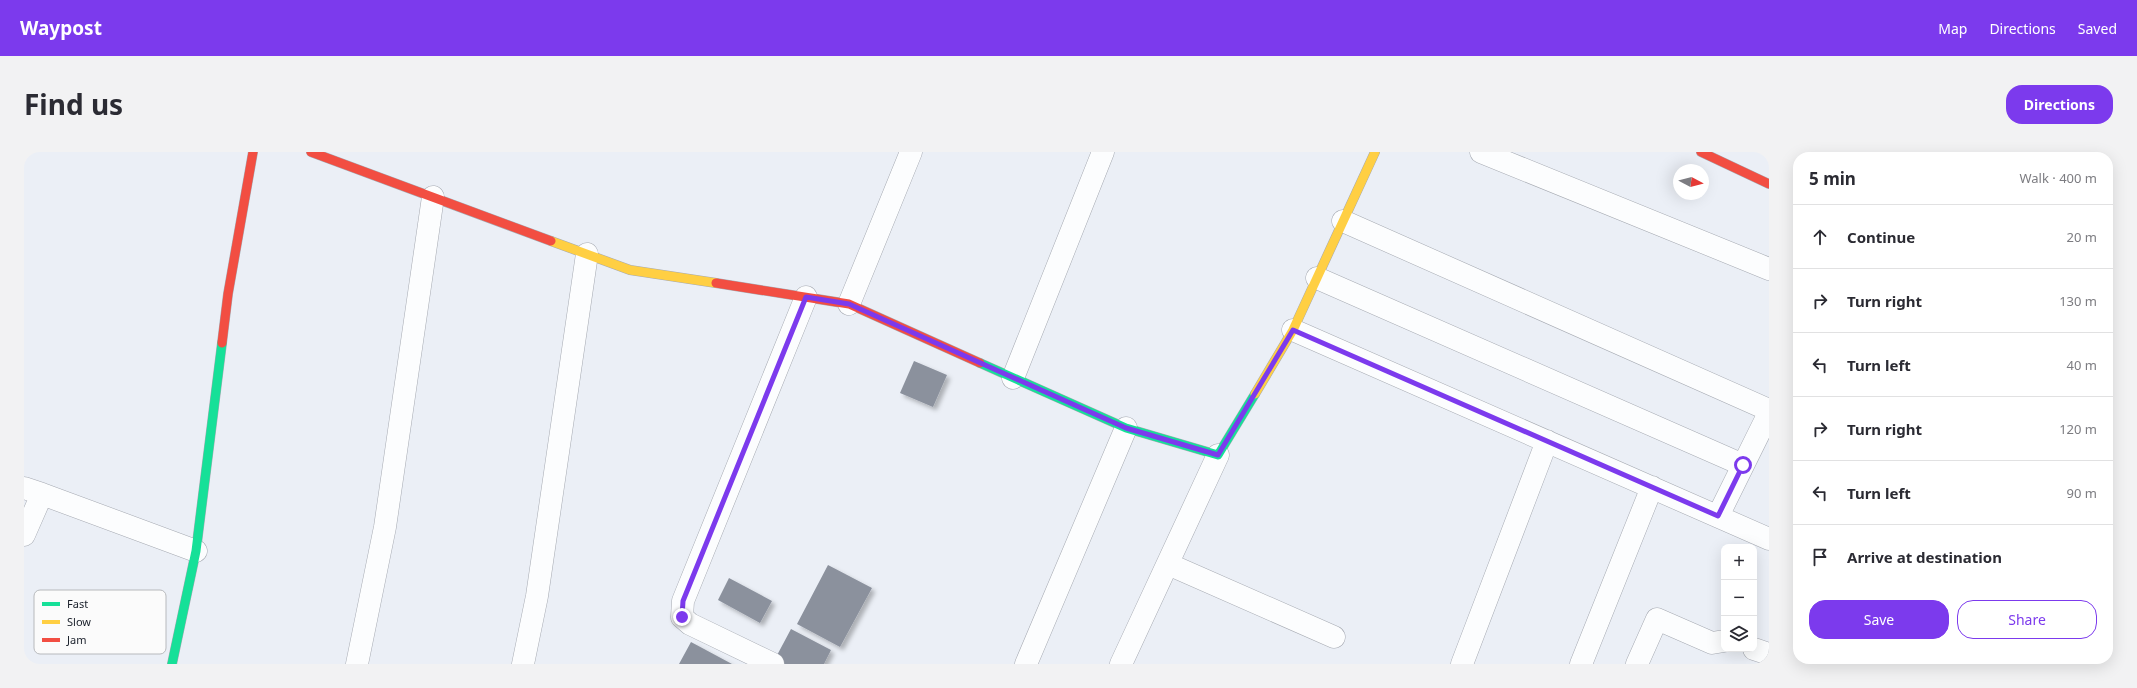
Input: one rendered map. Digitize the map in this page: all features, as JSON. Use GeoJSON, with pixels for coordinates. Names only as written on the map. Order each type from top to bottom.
{"type":"FeatureCollection","features":[{"type":"Feature","properties":{"kind":"street"},"geometry":{"type":"LineString","coordinates":[[172,664],[196,551],[228,294],[253,152]]}},
{"type":"Feature","properties":{"kind":"street"},"geometry":{"type":"LineString","coordinates":[[311,152],[630,270],[849,304],[1126,428],[1218,455]]}},
{"type":"Feature","properties":{"kind":"street"},"geometry":{"type":"LineString","coordinates":[[1013,378],[1103,152]]}},
{"type":"Feature","properties":{"kind":"street"},"geometry":{"type":"LineString","coordinates":[[1121,664],[1218,455],[1293,330],[1374,152]]}},
{"type":"Feature","properties":{"kind":"street"},"geometry":{"type":"LineString","coordinates":[[1481,152],[1769,269]]}},
{"type":"Feature","properties":{"kind":"street"},"geometry":{"type":"LineString","coordinates":[[1701,152],[1769,184]]}},
{"type":"Feature","properties":{"kind":"street"},"geometry":{"type":"LineString","coordinates":[[849,304],[908,153]]}},
{"type":"Feature","properties":{"kind":"street"},"geometry":{"type":"LineString","coordinates":[[357,664],[385,527],[433,197]]}},
{"type":"Feature","properties":{"kind":"street"},"geometry":{"type":"LineString","coordinates":[[1343,221],[1769,410]]}},
{"type":"Feature","properties":{"kind":"street"},"geometry":{"type":"LineString","coordinates":[[523,664],[537,596],[587,254]]}},
{"type":"Feature","properties":{"kind":"street"},"geometry":{"type":"LineString","coordinates":[[1317,278],[1743,465]]}},
{"type":"Feature","properties":{"kind":"street"},"geometry":{"type":"LineString","coordinates":[[773,664],[690,624],[682,617],[683,601],[806,297]]}},
{"type":"Feature","properties":{"kind":"street"},"geometry":{"type":"LineString","coordinates":[[1293,330],[1718,516],[1769,540]]}},
{"type":"Feature","properties":{"kind":"street"},"geometry":{"type":"LineString","coordinates":[[1718,516],[1769,413]]}},
{"type":"Feature","properties":{"kind":"street"},"geometry":{"type":"LineString","coordinates":[[1026,664],[1126,428]]}},
{"type":"Feature","properties":{"kind":"street"},"geometry":{"type":"LineString","coordinates":[[1462,664],[1547,441]]}},
{"type":"Feature","properties":{"kind":"street"},"geometry":{"type":"LineString","coordinates":[[1581,664],[1652,487]]}},
{"type":"Feature","properties":{"kind":"street"},"geometry":{"type":"LineString","coordinates":[[24,535],[33,491],[196,551]]}},
{"type":"Feature","properties":{"kind":"street"},"geometry":{"type":"LineString","coordinates":[[1168,564],[1334,637]]}},
{"type":"Feature","properties":{"kind":"street"},"geometry":{"type":"LineString","coordinates":[[1636,664],[1657,619],[1712,643],[1721,642]]}},
{"type":"Feature","properties":{"kind":"street"},"geometry":{"type":"LineString","coordinates":[[1757,650],[1769,654]]}},
{"type":"Feature","properties":{"kind":"building"},"geometry":{"type":"Polygon","coordinates":[[[914,361],[947,375],[933,407],[900,393],[914,361]]]}},
{"type":"Feature","properties":{"kind":"building"},"geometry":{"type":"Polygon","coordinates":[[[828,565],[872,588],[840,647],[797,624],[828,565]]]}},
{"type":"Feature","properties":{"kind":"building"},"geometry":{"type":"Polygon","coordinates":[[[729,578],[772,601],[760,623],[718,600],[729,578]]]}},
{"type":"Feature","properties":{"kind":"building"},"geometry":{"type":"Polygon","coordinates":[[[791,629],[831,650],[824,664],[785,664],[775,659],[791,629]]]}},
{"type":"Feature","properties":{"kind":"building"},"geometry":{"type":"Polygon","coordinates":[[[691,642],[732,664],[679,664],[691,642]]]}},
{"type":"Feature","properties":{"kind":"traffic: fast"},"geometry":{"type":"LineString","coordinates":[[172,664],[196,551],[222,343]]}},
{"type":"Feature","properties":{"kind":"traffic: fast"},"geometry":{"type":"LineString","coordinates":[[980,363],[1126,428],[1218,455],[1255,394]]}},
{"type":"Feature","properties":{"kind":"traffic: slow"},"geometry":{"type":"LineString","coordinates":[[1255,394],[1293,330],[1375,152]]}},
{"type":"Feature","properties":{"kind":"traffic: slow"},"geometry":{"type":"LineString","coordinates":[[551,241],[630,270],[716,283]]}},
{"type":"Feature","properties":{"kind":"traffic: jam"},"geometry":{"type":"LineString","coordinates":[[222,343],[228,294],[253,152]]}},
{"type":"Feature","properties":{"kind":"traffic: jam"},"geometry":{"type":"LineString","coordinates":[[311,152],[551,241]]}},
{"type":"Feature","properties":{"kind":"traffic: jam"},"geometry":{"type":"LineString","coordinates":[[1701,152],[1769,184]]}},
{"type":"Feature","properties":{"kind":"traffic: jam"},"geometry":{"type":"LineString","coordinates":[[716,283],[849,304],[980,363]]}},
{"type":"Feature","properties":{"kind":"route"},"geometry":{"type":"LineString","coordinates":[[682,617],[683,601],[806,297],[849,304],[1126,428],[1218,455],[1293,330],[1718,516],[1743,465]]}}]}
